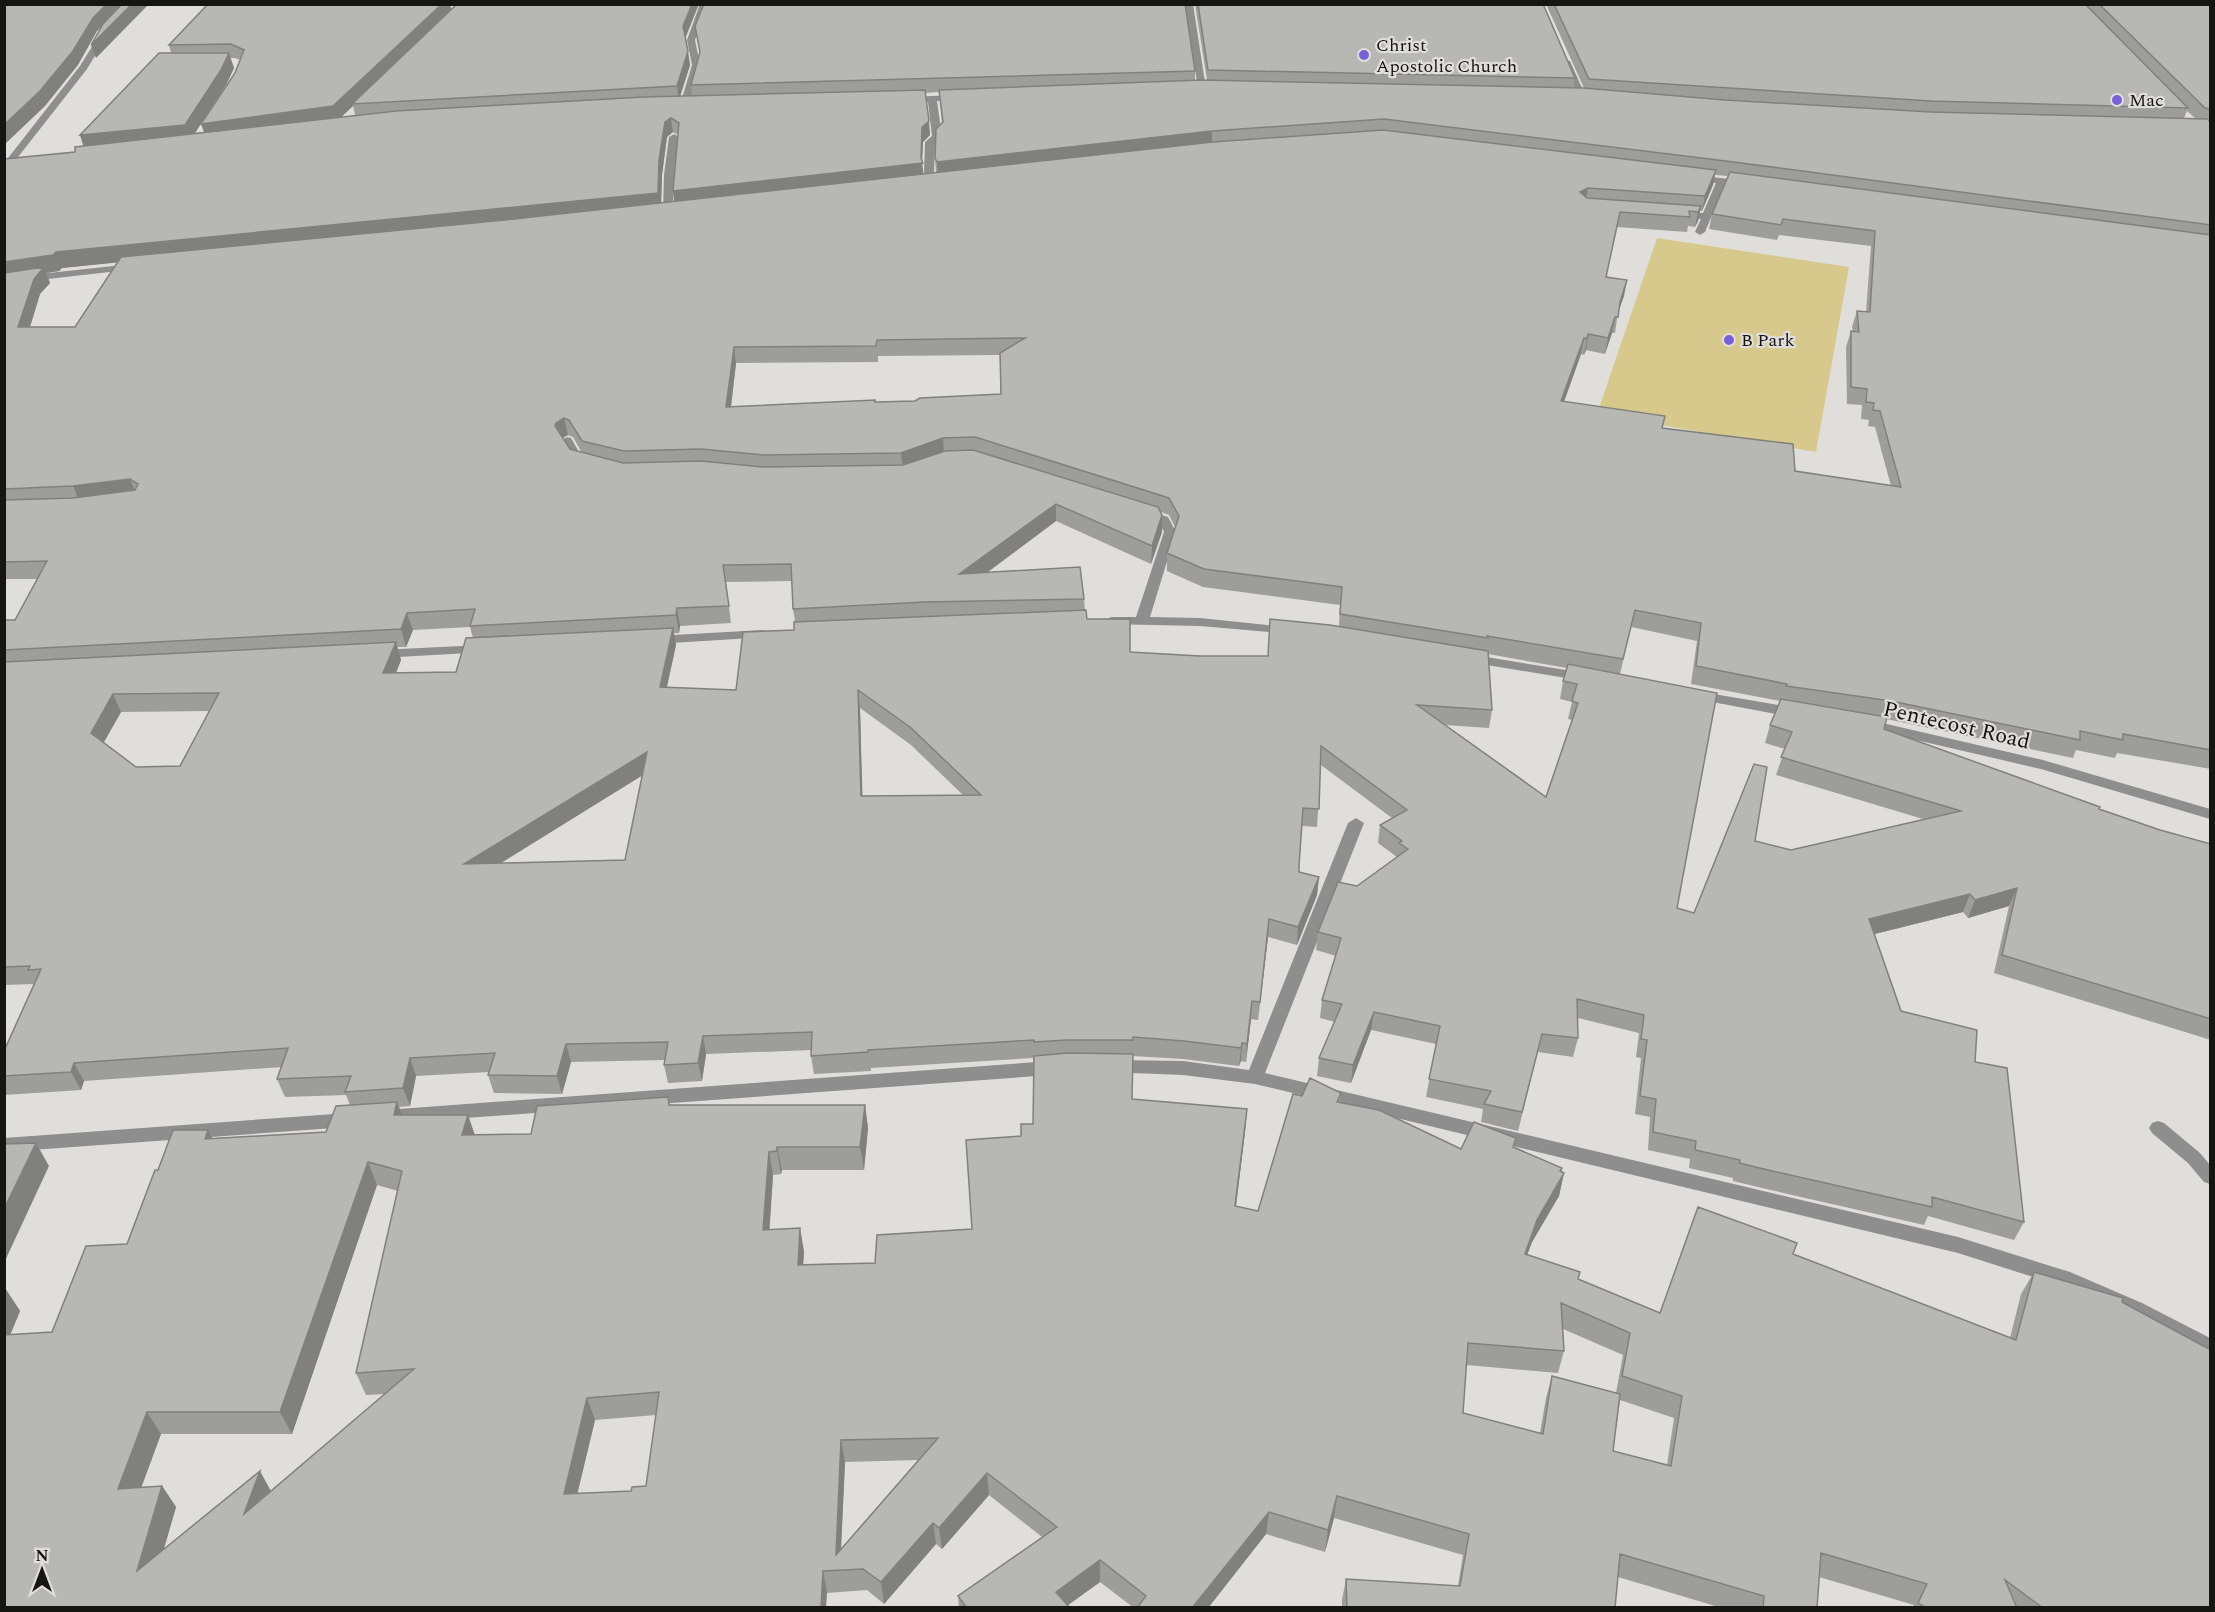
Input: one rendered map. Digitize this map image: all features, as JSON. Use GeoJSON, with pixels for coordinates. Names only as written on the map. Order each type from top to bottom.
{"type":"FeatureCollection","features":[{"type":"Feature","properties":{"kind":"street"},"geometry":{"type":"LineString","coordinates":[[697,105],[680,105],[696,65],[691,40],[704,4]]}},
{"type":"Feature","properties":{"kind":"street"},"geometry":{"type":"LineString","coordinates":[[1189,4],[1202,88]]}},
{"type":"Feature","properties":{"kind":"street"},"geometry":{"type":"LineString","coordinates":[[6,164],[84,67],[102,35],[110,27]]}},
{"type":"Feature","properties":{"kind":"street"},"geometry":{"type":"LineString","coordinates":[[1564,56],[1582,97]]}},
{"type":"Feature","properties":{"kind":"street"},"geometry":{"type":"LineString","coordinates":[[1190,89],[1214,89]]}},
{"type":"Feature","properties":{"kind":"street"},"geometry":{"type":"LineString","coordinates":[[1571,96],[1594,98]]}},
{"type":"Feature","properties":{"kind":"street"},"geometry":{"type":"LineString","coordinates":[[897,100],[968,98]]}},
{"type":"Feature","properties":{"kind":"street"},"geometry":{"type":"LineString","coordinates":[[932,99],[937,137],[930,142],[929,173],[932,182]]}},
{"type":"Feature","properties":{"kind":"street"},"geometry":{"type":"LineString","coordinates":[[668,212],[669,175],[674,137]]}},
{"type":"Feature","properties":{"kind":"street"},"geometry":{"type":"LineString","coordinates":[[6,164],[20,163]]}},
{"type":"Feature","properties":{"kind":"street"},"geometry":{"type":"LineString","coordinates":[[1686,176],[1757,186]]}},
{"type":"Feature","properties":{"kind":"street"},"geometry":{"type":"LineString","coordinates":[[920,184],[944,181]]}},
{"type":"Feature","properties":{"kind":"street"},"geometry":{"type":"LineString","coordinates":[[1700,232],[1722,181]]}},
{"type":"Feature","properties":{"kind":"street"},"geometry":{"type":"LineString","coordinates":[[656,213],[680,211]]}},
{"type":"Feature","properties":{"kind":"street"},"geometry":{"type":"LineString","coordinates":[[1674,215],[1707,216]]}},
{"type":"Feature","properties":{"kind":"street"},"geometry":{"type":"LineString","coordinates":[[4,284],[138,267]]}},
{"type":"Feature","properties":{"kind":"street"},"geometry":{"type":"LineString","coordinates":[[567,441],[579,462],[598,467]]}},
{"type":"Feature","properties":{"kind":"street"},"geometry":{"type":"LineString","coordinates":[[1131,509],[1164,520],[1170,532],[1142,621]]}},
{"type":"Feature","properties":{"kind":"street"},"geometry":{"type":"LineString","coordinates":[[1101,621],[1200,622],[1306,633]]}},
{"type":"Feature","properties":{"kind":"street"},"geometry":{"type":"LineString","coordinates":[[638,641],[782,633]]}},
{"type":"Feature","properties":{"kind":"street"},"geometry":{"type":"LineString","coordinates":[[363,655],[495,648]]}},
{"type":"Feature","properties":{"kind":"street"},"geometry":{"type":"LineString","coordinates":[[1460,657],[1602,680]]}},
{"type":"Feature","properties":{"kind":"street"},"geometry":{"type":"LineString","coordinates":[[1685,693],[1811,715]]}},
{"type":"Feature","properties":{"kind":"street","name":"Pentecost Road"},"geometry":{"type":"LineString","coordinates":[[1845,721],[2043,765],[2211,814]]}},
{"type":"Feature","properties":{"kind":"street"},"geometry":{"type":"LineString","coordinates":[[1255,1077],[1356,823]]}},
{"type":"Feature","properties":{"kind":"street"},"geometry":{"type":"LineString","coordinates":[[387,1117],[1068,1067]]}},
{"type":"Feature","properties":{"kind":"street"},"geometry":{"type":"LineString","coordinates":[[1091,1067],[1183,1068],[1255,1077],[1958,1245],[2063,1278],[2135,1309],[2211,1347]]}},
{"type":"Feature","properties":{"kind":"street"},"geometry":{"type":"LineString","coordinates":[[4,1145],[363,1119]]}},
{"type":"Feature","properties":{"kind":"street"},"geometry":{"type":"LineString","coordinates":[[2158,1128],[2194,1158],[2211,1177]]}},
{"type":"Feature","properties":{"kind":"shaded area","name":"B Park"},"geometry":{"type":"Polygon","coordinates":[[[1657,238],[1849,267],[1816,452],[1597,414],[1657,238]]]}},
{"type":"Feature","properties":{"kind":"building"},"geometry":{"type":"Polygon","coordinates":[[[4,4],[107,4],[93,18],[73,51],[40,91],[4,125],[4,4]]]}},
{"type":"Feature","properties":{"kind":"building"},"geometry":{"type":"Polygon","coordinates":[[[122,4],[132,4],[91,45],[103,24],[122,4]]]}},
{"type":"Feature","properties":{"kind":"building"},"geometry":{"type":"Polygon","coordinates":[[[208,4],[442,4],[333,106],[201,124],[235,73],[244,50],[231,44],[169,45],[208,4]]]}},
{"type":"Feature","properties":{"kind":"building"},"geometry":{"type":"Polygon","coordinates":[[[457,4],[692,4],[683,26],[688,51],[677,86],[352,104],[457,4]]]}},
{"type":"Feature","properties":{"kind":"building"},"geometry":{"type":"Polygon","coordinates":[[[704,4],[1185,4],[1195,71],[691,85],[700,52],[695,26],[704,4]]]}},
{"type":"Feature","properties":{"kind":"building"},"geometry":{"type":"Polygon","coordinates":[[[1198,4],[1543,4],[1575,78],[1208,70],[1198,4]]]}},
{"type":"Feature","properties":{"kind":"building"},"geometry":{"type":"Polygon","coordinates":[[[1554,4],[2085,4],[2188,108],[1931,101],[1589,79],[1554,4]]]}},
{"type":"Feature","properties":{"kind":"building"},"geometry":{"type":"Polygon","coordinates":[[[2099,4],[2211,4],[2211,109],[2205,108],[2099,4]]]}},
{"type":"Feature","properties":{"kind":"building"},"geometry":{"type":"Polygon","coordinates":[[[159,53],[229,53],[221,70],[185,125],[80,135],[159,53]]]}},
{"type":"Feature","properties":{"kind":"building"},"geometry":{"type":"Polygon","coordinates":[[[1202,80],[1584,88],[1725,100],[1931,112],[2207,119],[2211,122],[2211,225],[1726,161],[1384,119],[1212,131],[937,162],[935,158],[936,129],[943,122],[939,90],[1202,80]]]}},
{"type":"Feature","properties":{"kind":"building"},"geometry":{"type":"Polygon","coordinates":[[[925,90],[929,121],[922,127],[921,158],[923,163],[673,191],[679,123],[671,118],[665,122],[659,160],[658,193],[56,252],[53,255],[4,262],[4,159],[75,152],[75,147],[396,111],[643,97],[925,90]]]}},
{"type":"Feature","properties":{"kind":"building"},"geometry":{"type":"Polygon","coordinates":[[[1383,130],[1716,170],[1705,196],[1588,188],[1580,192],[1587,198],[1701,206],[1698,212],[1689,211],[1690,217],[1620,212],[1606,277],[1627,280],[1618,317],[1615,317],[1608,338],[1588,334],[1587,339],[1584,338],[1561,401],[1665,416],[1662,428],[1793,444],[1795,471],[1901,487],[1880,411],[1873,410],[1874,403],[1866,402],[1867,389],[1851,387],[1851,331],[1859,332],[1857,311],[1870,312],[1875,231],[1783,219],[1781,225],[1712,214],[1730,172],[2211,235],[2211,750],[2123,734],[2123,740],[2080,731],[2080,740],[1891,701],[1786,686],[1787,684],[1696,666],[1701,623],[1635,610],[1623,659],[1340,614],[1342,587],[1204,569],[1167,553],[1179,516],[1169,498],[975,437],[943,438],[901,453],[764,455],[701,449],[624,451],[582,441],[569,420],[564,418],[555,426],[570,449],[623,463],[701,461],[763,467],[903,465],[945,451],[973,450],[1158,507],[1162,515],[1152,546],[1056,504],[959,574],[1080,567],[1084,599],[924,602],[793,609],[791,564],[723,565],[729,606],[677,608],[676,615],[470,626],[475,609],[407,613],[401,629],[4,650],[4,620],[15,620],[47,561],[4,562],[4,500],[73,498],[135,490],[138,484],[130,479],[73,486],[4,489],[4,273],[44,267],[34,279],[18,327],[75,327],[121,257],[514,219],[1213,142],[1383,130]],[[1025,338],[877,340],[876,346],[734,347],[726,407],[875,400],[875,402],[915,401],[920,398],[1001,394],[1000,353],[1025,338]]]}},
{"type":"Feature","properties":{"kind":"building"},"geometry":{"type":"Polygon","coordinates":[[[1086,610],[1087,619],[1130,619],[1130,652],[1200,656],[1268,656],[1270,619],[1330,625],[1488,651],[1492,710],[1417,705],[1546,797],[1578,703],[1572,701],[1577,684],[1563,681],[1568,664],[1717,693],[1677,908],[1694,913],[1754,764],[1767,767],[1755,841],[1791,850],[1961,811],[1781,757],[1792,732],[1770,725],[1781,699],[1887,717],[1884,729],[2100,807],[2099,809],[2160,830],[2211,844],[2211,1019],[2002,955],[2017,888],[1975,900],[1970,894],[1869,919],[1901,1011],[1977,1030],[1975,1062],[2007,1068],[2024,1222],[1932,1197],[1932,1207],[1739,1163],[1740,1160],[1695,1150],[1696,1141],[1653,1132],[1656,1099],[1640,1096],[1647,1040],[1641,1039],[1644,1015],[1577,999],[1578,1038],[1542,1034],[1522,1112],[1484,1104],[1491,1091],[1429,1079],[1440,1026],[1374,1012],[1353,1065],[1319,1058],[1342,1004],[1322,1000],[1341,938],[1318,932],[1338,882],[1357,886],[1408,849],[1399,843],[1402,841],[1380,825],[1407,810],[1321,746],[1319,809],[1303,808],[1299,866],[1299,872],[1319,877],[1298,927],[1269,919],[1260,1002],[1252,1001],[1247,1044],[1242,1043],[1241,1048],[1133,1037],[1133,1040],[1034,1042],[1034,1040],[868,1050],[868,1052],[811,1056],[812,1032],[703,1036],[698,1063],[664,1065],[668,1042],[566,1044],[557,1076],[488,1075],[495,1053],[410,1058],[403,1088],[345,1092],[351,1076],[277,1079],[288,1048],[74,1063],[71,1072],[4,1076],[4,1051],[41,969],[28,970],[30,966],[4,967],[4,662],[396,642],[383,673],[456,672],[466,638],[673,628],[660,687],[736,690],[743,632],[794,630],[794,622],[1086,610]],[[858,690],[861,796],[981,795],[910,727],[858,690]],[[219,693],[113,694],[91,733],[136,767],[180,766],[219,693]],[[647,752],[464,864],[625,860],[647,752]]]}},
{"type":"Feature","properties":{"kind":"building"},"geometry":{"type":"Polygon","coordinates":[[[1068,1053],[1133,1054],[1132,1099],[1247,1109],[1235,1206],[1258,1211],[1293,1094],[1302,1096],[1310,1078],[1341,1093],[1337,1102],[1379,1110],[1461,1149],[1474,1122],[1516,1138],[1513,1147],[1562,1168],[1560,1171],[1564,1173],[1537,1220],[1525,1254],[1580,1272],[1578,1279],[1660,1313],[1698,1207],[1797,1243],[1793,1254],[2016,1340],[2034,1272],[2123,1298],[2122,1302],[2211,1350],[2211,1608],[2043,1608],[2005,1580],[2017,1608],[1926,1608],[1918,1603],[1927,1584],[1821,1553],[1817,1608],[1763,1608],[1764,1596],[1620,1554],[1615,1608],[1347,1608],[1346,1579],[1460,1586],[1469,1534],[1337,1496],[1328,1530],[1269,1512],[1192,1608],[1137,1608],[1146,1596],[1100,1560],[1056,1592],[1070,1608],[967,1608],[958,1596],[1057,1527],[987,1473],[939,1528],[933,1523],[881,1582],[863,1569],[823,1571],[821,1608],[4,1608],[4,1335],[52,1332],[86,1246],[127,1244],[173,1130],[208,1130],[205,1139],[326,1132],[336,1106],[397,1102],[394,1115],[468,1115],[462,1135],[531,1134],[537,1106],[668,1097],[669,1105],[865,1105],[860,1147],[777,1147],[777,1151],[769,1152],[763,1230],[800,1228],[798,1265],[875,1263],[877,1235],[972,1229],[966,1140],[1021,1136],[1021,1124],[1033,1124],[1034,1056],[1068,1053]],[[368,1162],[280,1412],[147,1412],[118,1489],[162,1486],[137,1571],[260,1471],[244,1514],[414,1369],[356,1373],[402,1171],[368,1162]],[[1561,1303],[1564,1351],[1468,1343],[1463,1413],[1543,1434],[1552,1376],[1620,1394],[1613,1451],[1671,1466],[1682,1396],[1622,1376],[1630,1333],[1561,1303]],[[659,1392],[587,1398],[564,1494],[631,1491],[632,1487],[646,1486],[659,1392]],[[938,1438],[841,1440],[836,1555],[938,1438]]]}},
{"type":"Feature","properties":{"kind":"building"},"geometry":{"type":"Polygon","coordinates":[[[36,1143],[4,1209],[4,1144],[36,1143]]]}},
{"type":"Feature","properties":{"kind":"place","name":"Christ Apostolic Church"},"geometry":{"type":"Point","coordinates":[1364,55]}},
{"type":"Feature","properties":{"kind":"place","name":"Mac"},"geometry":{"type":"Point","coordinates":[2117,100]}},
{"type":"Feature","properties":{"kind":"place","name":"B Park"},"geometry":{"type":"Point","coordinates":[1729,340]}}]}
